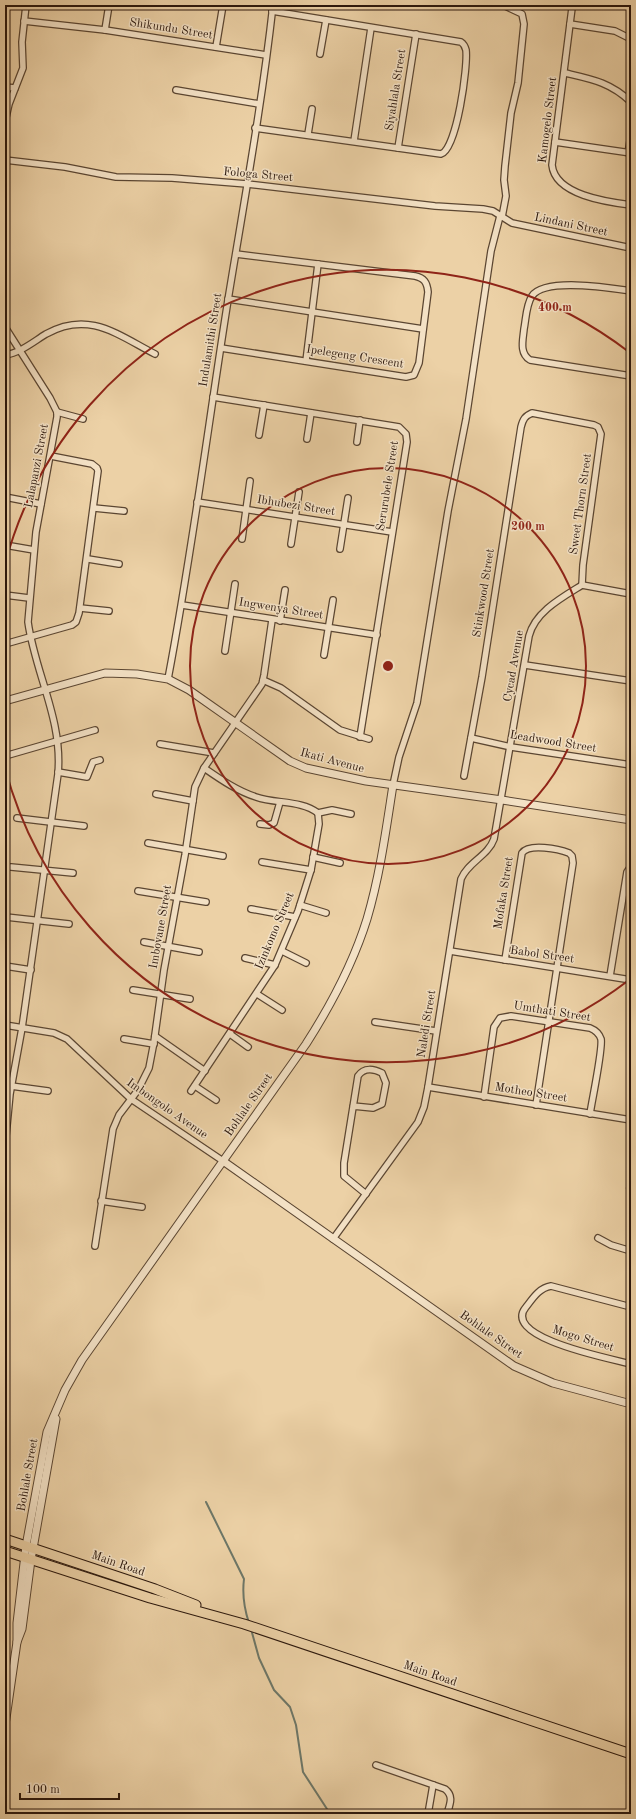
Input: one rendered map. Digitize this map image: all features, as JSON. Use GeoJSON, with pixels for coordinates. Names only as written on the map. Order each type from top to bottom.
{"type":"FeatureCollection","features":[{"type":"Feature","properties":{"kind":"main road","name":"Main Road"},"geometry":{"type":"LineString","coordinates":[[5,1539],[155,1589],[202,1607],[221,1617]]}},
{"type":"Feature","properties":{"kind":"main road","name":"Main Road"},"geometry":{"type":"LineString","coordinates":[[5,1551],[150,1598],[266,1631],[631,1754]]}},
{"type":"Feature","properties":{"kind":"street"},"geometry":{"type":"LineString","coordinates":[[5,122],[9,104],[24,65],[22,42],[26,5]]}},
{"type":"Feature","properties":{"kind":"street"},"geometry":{"type":"LineString","coordinates":[[105,30],[109,5]]}},
{"type":"Feature","properties":{"kind":"street"},"geometry":{"type":"LineString","coordinates":[[216,48],[223,5]]}},
{"type":"Feature","properties":{"kind":"street"},"geometry":{"type":"LineString","coordinates":[[393,785],[417,703],[448,511],[466,419],[491,251],[506,196],[504,176],[511,113],[518,83],[524,24],[522,14],[503,5]]}},
{"type":"Feature","properties":{"kind":"street","name":"Siyahlala Street"},"geometry":{"type":"LineString","coordinates":[[255,128],[308,134],[438,154],[446,152],[452,140],[461,102],[466,53],[464,44],[458,41],[371,28],[272,8]]}},
{"type":"Feature","properties":{"kind":"street","name":"Indulamithi Street"},"geometry":{"type":"LineString","coordinates":[[168,679],[182,605],[228,299],[247,184],[272,8]]}},
{"type":"Feature","properties":{"kind":"street","name":"Kamogelo Street"},"geometry":{"type":"LineString","coordinates":[[572,8],[552,172],[558,181],[598,200],[631,205]]}},
{"type":"Feature","properties":{"kind":"street"},"geometry":{"type":"LineString","coordinates":[[320,54],[326,20]]}},
{"type":"Feature","properties":{"kind":"street","name":"Shikundu Street"},"geometry":{"type":"LineString","coordinates":[[24,21],[105,30],[266,55]]}},
{"type":"Feature","properties":{"kind":"street"},"geometry":{"type":"LineString","coordinates":[[570,24],[615,31],[631,39]]}},
{"type":"Feature","properties":{"kind":"street"},"geometry":{"type":"LineString","coordinates":[[354,141],[371,28]]}},
{"type":"Feature","properties":{"kind":"street","name":"Siyahlala Street"},"geometry":{"type":"LineString","coordinates":[[398,148],[416,34]]}},
{"type":"Feature","properties":{"kind":"street"},"geometry":{"type":"LineString","coordinates":[[565,73],[602,82],[616,90],[631,102]]}},
{"type":"Feature","properties":{"kind":"street"},"geometry":{"type":"LineString","coordinates":[[5,87],[15,88]]}},
{"type":"Feature","properties":{"kind":"street"},"geometry":{"type":"LineString","coordinates":[[176,90],[259,104]]}},
{"type":"Feature","properties":{"kind":"street"},"geometry":{"type":"LineString","coordinates":[[308,134],[312,109]]}},
{"type":"Feature","properties":{"kind":"street"},"geometry":{"type":"LineString","coordinates":[[555,142],[629,153],[631,135]]}},
{"type":"Feature","properties":{"kind":"street"},"geometry":{"type":"LineString","coordinates":[[5,156],[5,177]]}},
{"type":"Feature","properties":{"kind":"street","name":"Fologa Street"},"geometry":{"type":"LineString","coordinates":[[5,160],[59,166],[116,177],[172,178],[247,184],[435,206],[483,209],[492,211],[507,221]]}},
{"type":"Feature","properties":{"kind":"street","name":"Lindani Street"},"geometry":{"type":"LineString","coordinates":[[507,221],[631,248]]}},
{"type":"Feature","properties":{"kind":"street","name":"Ipelegeng Crescent"},"geometry":{"type":"LineString","coordinates":[[221,348],[411,377],[417,369],[428,292],[427,285],[423,278],[236,254]]}},
{"type":"Feature","properties":{"kind":"street"},"geometry":{"type":"LineString","coordinates":[[306,361],[318,264]]}},
{"type":"Feature","properties":{"kind":"street"},"geometry":{"type":"LineString","coordinates":[[631,291],[580,285],[547,288],[536,292],[532,296],[528,306],[522,343],[524,354],[530,360],[631,376]]}},
{"type":"Feature","properties":{"kind":"street"},"geometry":{"type":"LineString","coordinates":[[228,299],[423,329]]}},
{"type":"Feature","properties":{"kind":"street"},"geometry":{"type":"LineString","coordinates":[[5,355],[19,350],[56,329],[87,324],[97,325],[110,330],[155,354]]}},
{"type":"Feature","properties":{"kind":"street","name":"Lalapanzi Street"},"geometry":{"type":"LineString","coordinates":[[5,327],[50,398],[56,412],[57,425],[41,504],[34,550],[28,622],[30,636],[46,689],[58,742],[58,772],[22,1028],[12,1083],[5,1146]]}},
{"type":"Feature","properties":{"kind":"street","name":"Serurubele Street"},"geometry":{"type":"LineString","coordinates":[[213,397],[399,427],[406,434],[377,635],[360,737]]}},
{"type":"Feature","properties":{"kind":"street"},"geometry":{"type":"LineString","coordinates":[[259,435],[264,405]]}},
{"type":"Feature","properties":{"kind":"street"},"geometry":{"type":"LineString","coordinates":[[56,412],[83,419]]}},
{"type":"Feature","properties":{"kind":"street"},"geometry":{"type":"LineString","coordinates":[[307,439],[311,413]]}},
{"type":"Feature","properties":{"kind":"street","name":"Stinkwood Street"},"geometry":{"type":"LineString","coordinates":[[464,776],[523,419],[527,415],[539,414],[598,427]]}},
{"type":"Feature","properties":{"kind":"street"},"geometry":{"type":"LineString","coordinates":[[357,442],[360,420]]}},
{"type":"Feature","properties":{"kind":"street","name":"Sweet Thorn Street"},"geometry":{"type":"LineString","coordinates":[[582,585],[583,565],[601,438],[598,427]]}},
{"type":"Feature","properties":{"kind":"street"},"geometry":{"type":"LineString","coordinates":[[5,644],[72,625],[78,618],[88,559],[98,479],[97,468],[88,463],[51,456]]}},
{"type":"Feature","properties":{"kind":"street"},"geometry":{"type":"LineString","coordinates":[[242,539],[250,481]]}},
{"type":"Feature","properties":{"kind":"street"},"geometry":{"type":"LineString","coordinates":[[291,544],[299,492]]}},
{"type":"Feature","properties":{"kind":"street"},"geometry":{"type":"LineString","coordinates":[[5,497],[41,504]]}},
{"type":"Feature","properties":{"kind":"street"},"geometry":{"type":"LineString","coordinates":[[340,549],[348,498]]}},
{"type":"Feature","properties":{"kind":"street","name":"Ibhubezi Street"},"geometry":{"type":"LineString","coordinates":[[197,502],[392,532]]}},
{"type":"Feature","properties":{"kind":"street"},"geometry":{"type":"LineString","coordinates":[[94,508],[124,511]]}},
{"type":"Feature","properties":{"kind":"street"},"geometry":{"type":"LineString","coordinates":[[5,545],[34,550]]}},
{"type":"Feature","properties":{"kind":"street"},"geometry":{"type":"LineString","coordinates":[[88,559],[119,564]]}},
{"type":"Feature","properties":{"kind":"street"},"geometry":{"type":"LineString","coordinates":[[225,651],[235,584]]}},
{"type":"Feature","properties":{"kind":"street"},"geometry":{"type":"LineString","coordinates":[[582,585],[631,594]]}},
{"type":"Feature","properties":{"kind":"street","name":"Cycad Avenue"},"geometry":{"type":"LineString","coordinates":[[502,800],[533,623],[543,612],[582,585]]}},
{"type":"Feature","properties":{"kind":"street"},"geometry":{"type":"LineString","coordinates":[[280,621],[285,590]]}},
{"type":"Feature","properties":{"kind":"street"},"geometry":{"type":"LineString","coordinates":[[5,595],[29,598]]}},
{"type":"Feature","properties":{"kind":"street"},"geometry":{"type":"LineString","coordinates":[[324,655],[333,600]]}},
{"type":"Feature","properties":{"kind":"street","name":"Ingwenya Street"},"geometry":{"type":"LineString","coordinates":[[182,605],[377,635]]}},
{"type":"Feature","properties":{"kind":"street"},"geometry":{"type":"LineString","coordinates":[[80,608],[109,611]]}},
{"type":"Feature","properties":{"kind":"street","name":"Imbovane Street"},"geometry":{"type":"LineString","coordinates":[[95,1246],[113,1129],[119,1116],[146,1075],[154,1044],[186,849],[192,801],[198,779],[263,680],[272,620]]}},
{"type":"Feature","properties":{"kind":"street"},"geometry":{"type":"LineString","coordinates":[[525,665],[631,681]]}},
{"type":"Feature","properties":{"kind":"street","name":"Ikati Avenue"},"geometry":{"type":"LineString","coordinates":[[5,701],[105,673],[137,674],[168,679],[189,690],[298,765],[366,781],[631,820]]}},
{"type":"Feature","properties":{"kind":"street"},"geometry":{"type":"LineString","coordinates":[[263,680],[281,688],[340,730],[369,739]]}},
{"type":"Feature","properties":{"kind":"street"},"geometry":{"type":"LineString","coordinates":[[5,756],[58,742],[95,730]]}},
{"type":"Feature","properties":{"kind":"street","name":"Leadwood Street"},"geometry":{"type":"LineString","coordinates":[[471,738],[511,747],[631,765]]}},
{"type":"Feature","properties":{"kind":"street"},"geometry":{"type":"LineString","coordinates":[[160,744],[214,753]]}},
{"type":"Feature","properties":{"kind":"street"},"geometry":{"type":"LineString","coordinates":[[58,772],[87,777],[93,762],[100,760]]}},
{"type":"Feature","properties":{"kind":"street"},"geometry":{"type":"LineString","coordinates":[[204,768],[246,794],[256,798],[307,806],[318,813],[332,810],[352,814]]}},
{"type":"Feature","properties":{"kind":"street","name":"Bohlale Street"},"geometry":{"type":"LineString","coordinates":[[5,1725],[17,1642],[17,1623],[47,1432],[65,1390],[82,1360],[310,1038],[328,1010],[346,974],[367,919],[382,855],[393,785]]}},
{"type":"Feature","properties":{"kind":"street"},"geometry":{"type":"LineString","coordinates":[[156,794],[192,801]]}},
{"type":"Feature","properties":{"kind":"street","name":"Naledi Street"},"geometry":{"type":"LineString","coordinates":[[333,1239],[418,1122],[424,1107],[461,879],[467,869],[492,845],[502,800]]}},
{"type":"Feature","properties":{"kind":"street"},"geometry":{"type":"LineString","coordinates":[[260,824],[270,825],[274,823],[280,802]]}},
{"type":"Feature","properties":{"kind":"street","name":"Izinkomo Street"},"geometry":{"type":"LineString","coordinates":[[191,1091],[257,994],[282,951],[300,905],[311,870],[318,824],[318,813]]}},
{"type":"Feature","properties":{"kind":"street"},"geometry":{"type":"LineString","coordinates":[[17,818],[84,826]]}},
{"type":"Feature","properties":{"kind":"street"},"geometry":{"type":"LineString","coordinates":[[148,843],[223,856]]}},
{"type":"Feature","properties":{"kind":"street","name":"Mofaka Street"},"geometry":{"type":"LineString","coordinates":[[505,960],[522,853],[524,850],[533,847],[564,851],[572,856],[573,864],[557,968]]}},
{"type":"Feature","properties":{"kind":"street"},"geometry":{"type":"LineString","coordinates":[[313,857],[340,863]]}},
{"type":"Feature","properties":{"kind":"street"},"geometry":{"type":"LineString","coordinates":[[262,862],[311,870]]}},
{"type":"Feature","properties":{"kind":"street"},"geometry":{"type":"LineString","coordinates":[[610,976],[627,872],[631,866]]}},
{"type":"Feature","properties":{"kind":"street"},"geometry":{"type":"LineString","coordinates":[[12,867],[73,873]]}},
{"type":"Feature","properties":{"kind":"street"},"geometry":{"type":"LineString","coordinates":[[138,891],[206,902]]}},
{"type":"Feature","properties":{"kind":"street"},"geometry":{"type":"LineString","coordinates":[[300,905],[326,913]]}},
{"type":"Feature","properties":{"kind":"street"},"geometry":{"type":"LineString","coordinates":[[251,909],[295,917]]}},
{"type":"Feature","properties":{"kind":"street"},"geometry":{"type":"LineString","coordinates":[[6,917],[69,924]]}},
{"type":"Feature","properties":{"kind":"street"},"geometry":{"type":"LineString","coordinates":[[144,942],[199,952]]}},
{"type":"Feature","properties":{"kind":"street"},"geometry":{"type":"LineString","coordinates":[[282,951],[306,963]]}},
{"type":"Feature","properties":{"kind":"street","name":"Babol Street"},"geometry":{"type":"LineString","coordinates":[[450,951],[631,980]]}},
{"type":"Feature","properties":{"kind":"street"},"geometry":{"type":"LineString","coordinates":[[245,958],[275,965]]}},
{"type":"Feature","properties":{"kind":"street"},"geometry":{"type":"LineString","coordinates":[[5,966],[30,970]]}},
{"type":"Feature","properties":{"kind":"street"},"geometry":{"type":"LineString","coordinates":[[536,1105],[557,968]]}},
{"type":"Feature","properties":{"kind":"street"},"geometry":{"type":"LineString","coordinates":[[133,990],[190,999]]}},
{"type":"Feature","properties":{"kind":"street"},"geometry":{"type":"LineString","coordinates":[[257,994],[282,1010]]}},
{"type":"Feature","properties":{"kind":"street","name":"Umthati Street"},"geometry":{"type":"LineString","coordinates":[[484,1097],[494,1027],[500,1018],[511,1016],[590,1028],[595,1030],[601,1038],[590,1114]]}},
{"type":"Feature","properties":{"kind":"street"},"geometry":{"type":"LineString","coordinates":[[375,1022],[436,1031]]}},
{"type":"Feature","properties":{"kind":"street","name":"Imbongolo Avenue"},"geometry":{"type":"LineString","coordinates":[[5,1025],[54,1033],[67,1039],[131,1099],[223,1161],[333,1239]]}},
{"type":"Feature","properties":{"kind":"street"},"geometry":{"type":"LineString","coordinates":[[230,1034],[248,1047]]}},
{"type":"Feature","properties":{"kind":"street"},"geometry":{"type":"LineString","coordinates":[[155,1036],[205,1071]]}},
{"type":"Feature","properties":{"kind":"street"},"geometry":{"type":"LineString","coordinates":[[124,1039],[154,1044]]}},
{"type":"Feature","properties":{"kind":"street"},"geometry":{"type":"LineString","coordinates":[[353,1106],[373,1108],[382,1104],[386,1083],[382,1073],[367,1070],[360,1073],[357,1080],[343,1170],[344,1176],[348,1181],[366,1194]]}},
{"type":"Feature","properties":{"kind":"street"},"geometry":{"type":"LineString","coordinates":[[5,1079],[12,1083],[48,1091]]}},
{"type":"Feature","properties":{"kind":"street"},"geometry":{"type":"LineString","coordinates":[[195,1086],[216,1100]]}},
{"type":"Feature","properties":{"kind":"street","name":"Motheo Street"},"geometry":{"type":"LineString","coordinates":[[428,1087],[631,1120]]}},
{"type":"Feature","properties":{"kind":"street"},"geometry":{"type":"LineString","coordinates":[[101,1201],[142,1207]]}},
{"type":"Feature","properties":{"kind":"street"},"geometry":{"type":"LineString","coordinates":[[598,1238],[611,1245],[631,1251]]}},
{"type":"Feature","properties":{"kind":"street","name":"Bohlale Street"},"geometry":{"type":"LineString","coordinates":[[333,1239],[507,1361],[525,1372],[553,1383],[631,1404]]}},
{"type":"Feature","properties":{"kind":"street","name":"Mogo Street"},"geometry":{"type":"LineString","coordinates":[[631,1307],[551,1286],[539,1292],[524,1309],[521,1317],[522,1322],[528,1328],[550,1342],[631,1364]]}},
{"type":"Feature","properties":{"kind":"street"},"geometry":{"type":"LineString","coordinates":[[5,1671],[13,1672]]}},
{"type":"Feature","properties":{"kind":"street"},"geometry":{"type":"LineString","coordinates":[[376,1765],[444,1789],[450,1795],[451,1801],[447,1814]]}},
{"type":"Feature","properties":{"kind":"street"},"geometry":{"type":"LineString","coordinates":[[428,1814],[433,1785]]}},
{"type":"Feature","properties":{"kind":"waterway"},"geometry":{"type":"LineString","coordinates":[[206,1502],[244,1579],[244,1601],[249,1623]]}},
{"type":"Feature","properties":{"kind":"waterway"},"geometry":{"type":"LineString","coordinates":[[251,1629],[259,1658],[274,1690],[290,1707],[296,1725],[303,1772],[327,1809],[328,1814]]}}]}
